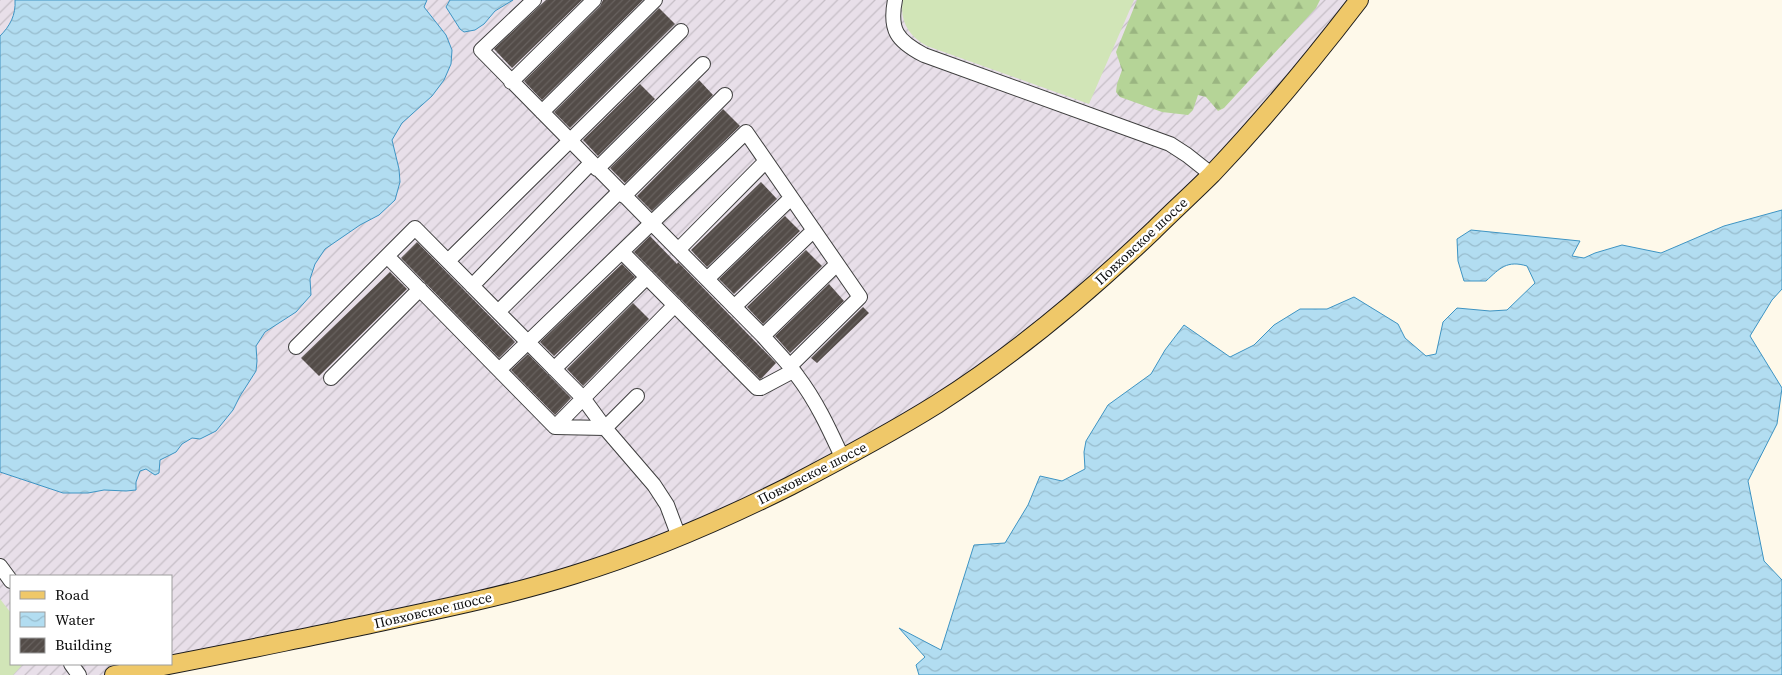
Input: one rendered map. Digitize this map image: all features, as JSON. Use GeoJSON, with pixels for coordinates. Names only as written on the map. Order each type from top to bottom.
{"type":"FeatureCollection","features":[{"type":"Feature","properties":{"kind":"main road","name":"Повховское шоссе"},"geometry":{"type":"LineString","coordinates":[[172,665],[407,616],[524,589],[601,566],[679,537],[843,459],[939,402],[1006,356],[1112,270],[1211,174],[1281,96],[1359,0]]}},
{"type":"Feature","properties":{"kind":"main road","name":"Повховское шоссе"},"geometry":{"type":"LineString","coordinates":[[114,675],[170,665]]}},
{"type":"Feature","properties":{"kind":"street"},"geometry":{"type":"LineString","coordinates":[[534,0],[481,50],[763,336],[792,368],[830,429],[843,459]]}},
{"type":"Feature","properties":{"kind":"street"},"geometry":{"type":"LineString","coordinates":[[512,82],[594,0]]}},
{"type":"Feature","properties":{"kind":"street"},"geometry":{"type":"LineString","coordinates":[[542,112],[655,0]]}},
{"type":"Feature","properties":{"kind":"street"},"geometry":{"type":"LineString","coordinates":[[895,0],[893,25],[899,37],[911,48],[924,55],[1170,144],[1211,174]]}},
{"type":"Feature","properties":{"kind":"street"},"geometry":{"type":"LineString","coordinates":[[448,261],[681,31]]}},
{"type":"Feature","properties":{"kind":"street"},"geometry":{"type":"LineString","coordinates":[[472,286],[594,166],[703,64]]}},
{"type":"Feature","properties":{"kind":"street"},"geometry":{"type":"LineString","coordinates":[[498,312],[726,95]]}},
{"type":"Feature","properties":{"kind":"street"},"geometry":{"type":"LineString","coordinates":[[499,370],[746,132],[860,297],[792,368],[761,388],[757,388],[622,252]]}},
{"type":"Feature","properties":{"kind":"street"},"geometry":{"type":"LineString","coordinates":[[678,250],[766,162]]}},
{"type":"Feature","properties":{"kind":"street"},"geometry":{"type":"LineString","coordinates":[[707,279],[791,198]]}},
{"type":"Feature","properties":{"kind":"street"},"geometry":{"type":"LineString","coordinates":[[296,347],[415,228],[583,398],[605,428],[654,485],[667,505],[679,537]]}},
{"type":"Feature","properties":{"kind":"street"},"geometry":{"type":"LineString","coordinates":[[734,307],[814,230]]}},
{"type":"Feature","properties":{"kind":"street"},"geometry":{"type":"LineString","coordinates":[[387,256],[555,427],[605,428],[637,396]]}},
{"type":"Feature","properties":{"kind":"street"},"geometry":{"type":"LineString","coordinates":[[763,336],[837,264]]}},
{"type":"Feature","properties":{"kind":"street"},"geometry":{"type":"LineString","coordinates":[[554,369],[647,277]]}},
{"type":"Feature","properties":{"kind":"street"},"geometry":{"type":"LineString","coordinates":[[332,378],[420,289]]}},
{"type":"Feature","properties":{"kind":"street"},"geometry":{"type":"LineString","coordinates":[[555,427],[675,305]]}},
{"type":"Feature","properties":{"kind":"street"},"geometry":{"type":"LineString","coordinates":[[0,566],[10,580]]}},
{"type":"Feature","properties":{"kind":"shaded area"},"geometry":{"type":"Polygon","coordinates":[[[0,0],[1359,0],[1304,69],[1211,174],[1112,269],[1059,316],[1006,356],[939,402],[843,459],[773,494],[679,537],[575,574],[524,589],[407,616],[172,665],[172,575],[10,575],[10,665],[171,665],[114,675],[0,675],[0,0]]]}},
{"type":"Feature","properties":{"kind":"green space"},"geometry":{"type":"Polygon","coordinates":[[[903,0],[1134,0],[1089,104],[927,46],[910,33],[904,21],[903,0]]]}},
{"type":"Feature","properties":{"kind":"green space"},"geometry":{"type":"Polygon","coordinates":[[[1137,0],[1320,0],[1316,8],[1224,108],[1218,111],[1206,97],[1198,95],[1193,110],[1188,115],[1162,112],[1120,97],[1116,92],[1122,70],[1116,52],[1137,0]]]}},
{"type":"Feature","properties":{"kind":"green space"},"geometry":{"type":"Polygon","coordinates":[[[0,599],[10,612],[10,665],[22,665],[13,675],[0,675],[0,599]]]}},
{"type":"Feature","properties":{"kind":"water"},"geometry":{"type":"Polygon","coordinates":[[[15,0],[427,0],[424,7],[446,35],[452,50],[451,64],[444,80],[432,96],[402,123],[392,140],[400,182],[395,200],[379,215],[360,225],[325,249],[315,264],[310,279],[311,295],[296,312],[265,332],[256,346],[256,371],[233,410],[216,431],[200,439],[192,438],[182,444],[176,452],[160,460],[159,473],[155,475],[146,469],[140,471],[136,482],[136,490],[63,493],[0,472],[0,36],[12,20],[15,0]]]}},
{"type":"Feature","properties":{"kind":"water"},"geometry":{"type":"Polygon","coordinates":[[[450,0],[513,0],[495,11],[484,24],[475,30],[464,32],[446,7],[450,0]]]}},
{"type":"Feature","properties":{"kind":"water"},"geometry":{"type":"Polygon","coordinates":[[[1782,210],[1782,289],[1772,300],[1750,336],[1782,388],[1777,424],[1748,481],[1764,561],[1782,580],[1782,675],[919,675],[916,665],[925,657],[899,628],[941,650],[974,545],[1005,543],[1028,505],[1040,476],[1062,481],[1085,469],[1084,452],[1086,441],[1108,405],[1151,374],[1165,350],[1184,325],[1230,357],[1254,345],[1274,325],[1300,309],[1327,309],[1354,297],[1398,324],[1405,338],[1426,356],[1436,354],[1443,322],[1457,308],[1490,311],[1507,310],[1535,283],[1527,266],[1520,264],[1504,266],[1486,281],[1464,281],[1458,261],[1457,239],[1471,230],[1580,241],[1572,256],[1584,258],[1622,245],[1661,253],[1724,226],[1782,210]]]}},
{"type":"Feature","properties":{"kind":"building"},"geometry":{"type":"Polygon","coordinates":[[[546,0],[582,0],[512,68],[494,49],[546,0]]]}},
{"type":"Feature","properties":{"kind":"building"},"geometry":{"type":"Polygon","coordinates":[[[603,0],[643,0],[542,100],[524,81],[600,6],[603,0]]]}},
{"type":"Feature","properties":{"kind":"building"},"geometry":{"type":"Polygon","coordinates":[[[659,8],[675,24],[570,128],[554,112],[659,8]]]}},
{"type":"Feature","properties":{"kind":"building"},"geometry":{"type":"Polygon","coordinates":[[[699,80],[713,95],[625,183],[610,168],[699,80]]]}},
{"type":"Feature","properties":{"kind":"building"},"geometry":{"type":"Polygon","coordinates":[[[640,84],[655,99],[598,156],[583,140],[640,84]]]}},
{"type":"Feature","properties":{"kind":"building"},"geometry":{"type":"Polygon","coordinates":[[[723,109],[740,126],[652,211],[637,196],[723,109]]]}},
{"type":"Feature","properties":{"kind":"building"},"geometry":{"type":"Polygon","coordinates":[[[761,182],[777,199],[707,267],[691,250],[761,182]]]}},
{"type":"Feature","properties":{"kind":"building"},"geometry":{"type":"Polygon","coordinates":[[[785,216],[800,231],[734,294],[719,279],[785,216]]]}},
{"type":"Feature","properties":{"kind":"building"},"geometry":{"type":"Polygon","coordinates":[[[650,236],[677,264],[678,262],[776,363],[762,378],[760,379],[634,252],[650,236]]]}},
{"type":"Feature","properties":{"kind":"building"},"geometry":{"type":"Polygon","coordinates":[[[417,242],[515,342],[499,358],[401,258],[417,242]]]}},
{"type":"Feature","properties":{"kind":"building"},"geometry":{"type":"Polygon","coordinates":[[[806,250],[822,266],[763,324],[747,307],[806,250]]]}},
{"type":"Feature","properties":{"kind":"building"},"geometry":{"type":"Polygon","coordinates":[[[622,264],[635,277],[554,356],[540,342],[622,264]]]}},
{"type":"Feature","properties":{"kind":"building"},"geometry":{"type":"Polygon","coordinates":[[[390,272],[407,289],[319,376],[301,358],[390,272]]]}},
{"type":"Feature","properties":{"kind":"building"},"geometry":{"type":"Polygon","coordinates":[[[829,284],[844,301],[790,353],[775,336],[829,284]]]}},
{"type":"Feature","properties":{"kind":"building"},"geometry":{"type":"Polygon","coordinates":[[[633,303],[649,319],[583,386],[567,369],[633,303]]]}},
{"type":"Feature","properties":{"kind":"building"},"geometry":{"type":"Polygon","coordinates":[[[863,307],[869,313],[817,363],[811,358],[863,307]]]}},
{"type":"Feature","properties":{"kind":"building"},"geometry":{"type":"Polygon","coordinates":[[[528,354],[571,398],[555,415],[511,370],[528,354]]]}}]}
